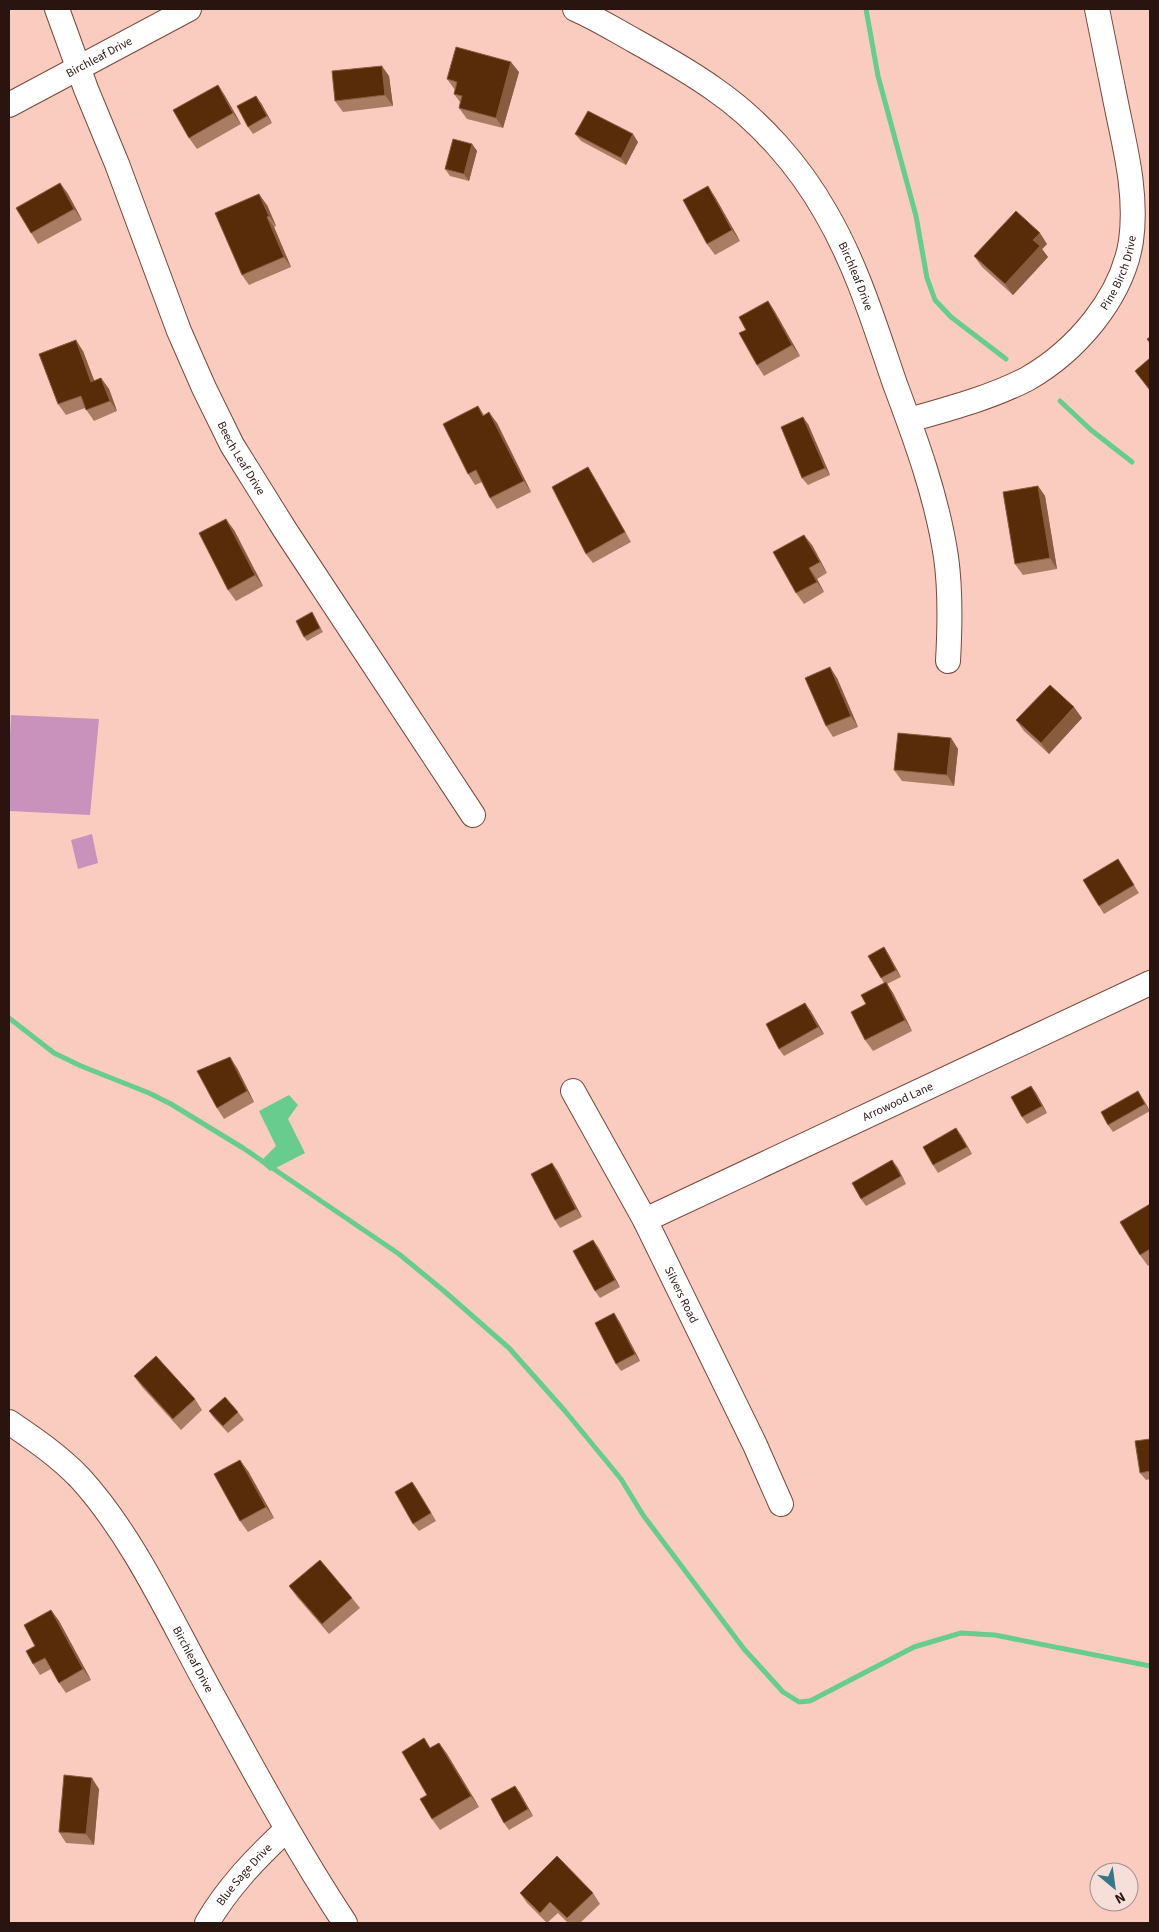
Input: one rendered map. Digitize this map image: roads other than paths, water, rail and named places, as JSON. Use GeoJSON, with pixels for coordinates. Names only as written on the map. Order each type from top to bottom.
{"type":"FeatureCollection","features":[{"type":"Feature","properties":{"kind":"street","name":"Beech Leaf Drive"},"geometry":{"type":"LineString","coordinates":[[57,9],[179,331],[232,445],[285,530],[474,815]]}},
{"type":"Feature","properties":{"kind":"street","name":"Birchleaf Drive"},"geometry":{"type":"LineString","coordinates":[[9,105],[189,9]]}},
{"type":"Feature","properties":{"kind":"street","name":"Birchleaf Drive"},"geometry":{"type":"LineString","coordinates":[[575,9],[685,70],[715,89],[743,112],[788,159],[809,185],[826,212],[842,242],[855,274],[909,420],[932,493],[946,556],[950,617],[948,661]]}},
{"type":"Feature","properties":{"kind":"street","name":"Pine Birch Drive"},"geometry":{"type":"LineString","coordinates":[[909,420],[1002,390],[1045,368],[1080,337],[1097,317],[1116,283],[1131,242],[1132,194],[1122,132],[1097,9]]}},
{"type":"Feature","properties":{"kind":"street","name":"Arrowood Lane"},"geometry":{"type":"LineString","coordinates":[[645,1220],[1150,983]]}},
{"type":"Feature","properties":{"kind":"street","name":"Silvers Road"},"geometry":{"type":"LineString","coordinates":[[573,1091],[645,1220],[751,1437],[781,1504]]}},
{"type":"Feature","properties":{"kind":"street","name":"Birchleaf Drive"},"geometry":{"type":"LineString","coordinates":[[9,1422],[53,1453],[79,1477],[108,1512],[162,1604],[286,1830],[345,1923]]}},
{"type":"Feature","properties":{"kind":"street","name":"Blue Sage Drive"},"geometry":{"type":"LineString","coordinates":[[207,1923],[250,1864],[286,1830]]}},
{"type":"Feature","properties":{"kind":"waterway"},"geometry":{"type":"LineString","coordinates":[[866,9],[878,76],[916,216],[927,278],[935,300],[951,317],[1006,359]]}},
{"type":"Feature","properties":{"kind":"waterway"},"geometry":{"type":"LineString","coordinates":[[1060,401],[1091,430],[1132,462]]}},
{"type":"Feature","properties":{"kind":"waterway"},"geometry":{"type":"LineString","coordinates":[[9,1018],[54,1053],[171,1104],[243,1148],[399,1254],[444,1291],[509,1348],[565,1411],[621,1479],[643,1515],[744,1649],[783,1692],[799,1702],[810,1701],[914,1647],[961,1633],[995,1635],[1150,1666]]}}]}
